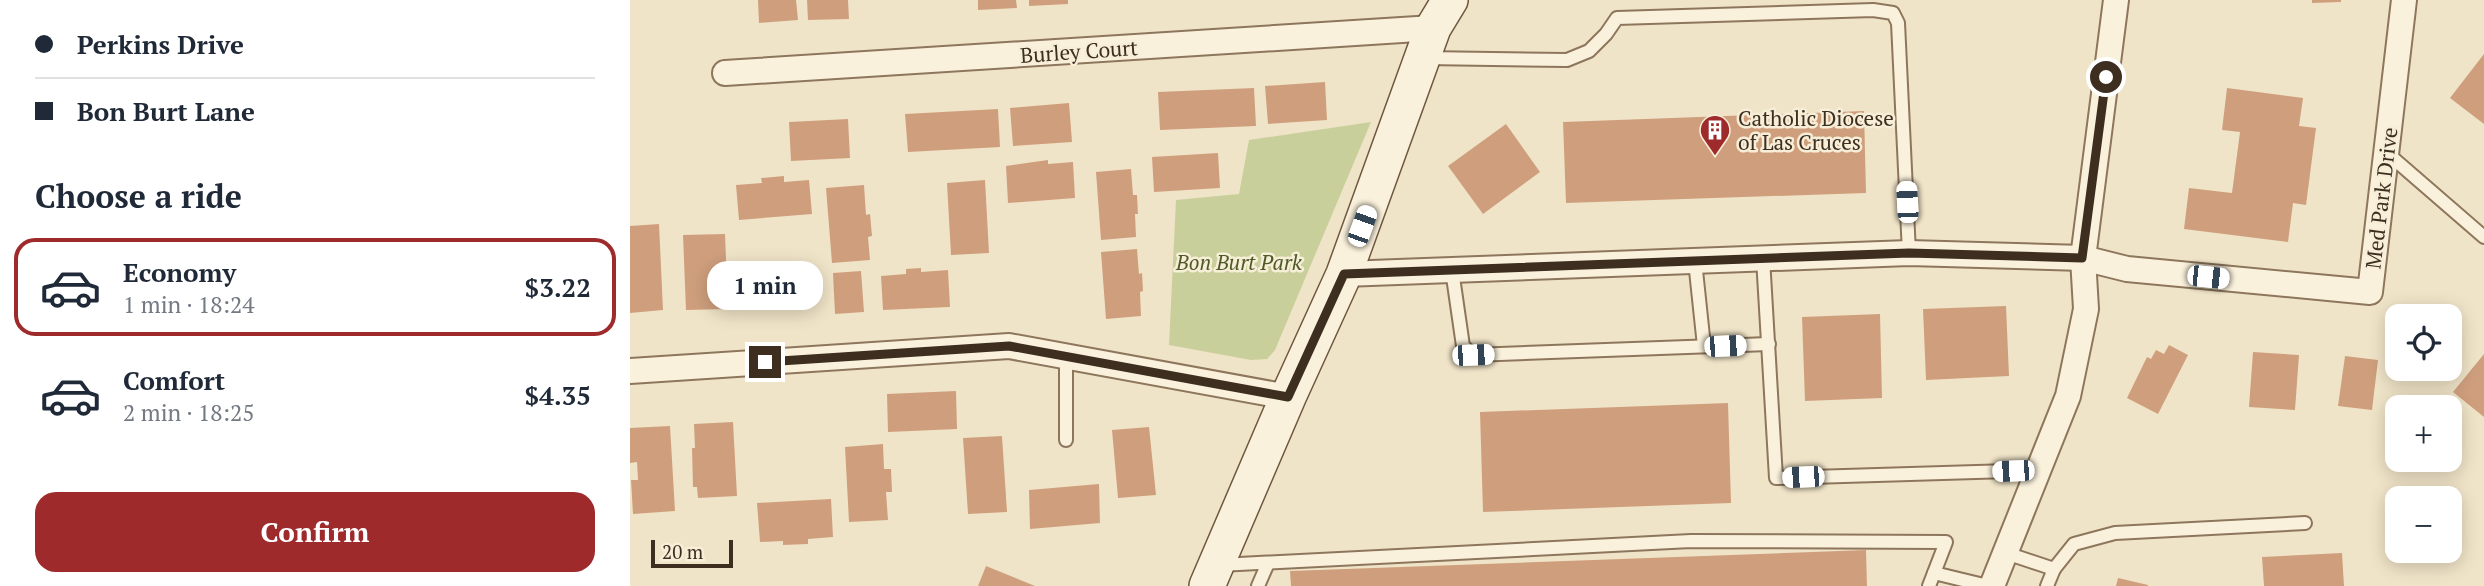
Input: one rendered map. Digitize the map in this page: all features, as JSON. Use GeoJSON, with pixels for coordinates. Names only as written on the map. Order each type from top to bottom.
{"type":"FeatureCollection","features":[{"type":"Feature","properties":{"kind":"street"},"geometry":{"type":"LineString","coordinates":[[1990,586],[2006,553],[2068,396],[2086,309],[2082,258],[2116,0]]}},
{"type":"Feature","properties":{"kind":"street","name":"Med Park Drive"},"geometry":{"type":"LineString","coordinates":[[1344,274],[1909,253],[2082,258],[2127,269],[2370,292],[2404,0]]}},
{"type":"Feature","properties":{"kind":"street"},"geometry":{"type":"LineString","coordinates":[[1212,576],[1344,274],[1435,29]]}},
{"type":"Feature","properties":{"kind":"street","name":"Burley Court"},"geometry":{"type":"LineString","coordinates":[[725,74],[1435,29]]}},
{"type":"Feature","properties":{"kind":"street"},"geometry":{"type":"LineString","coordinates":[[630,371],[1009,346],[1288,397]]}},
{"type":"Feature","properties":{"kind":"lane"},"geometry":{"type":"LineString","coordinates":[[1435,29],[1567,60],[1589,51],[1617,18],[1873,10],[1893,13],[1898,23],[1909,253]]}},
{"type":"Feature","properties":{"kind":"lane"},"geometry":{"type":"LineString","coordinates":[[2387,153],[2484,237]]}},
{"type":"Feature","properties":{"kind":"lane"},"geometry":{"type":"LineString","coordinates":[[1763,258],[1776,478],[2039,470]]}},
{"type":"Feature","properties":{"kind":"lane"},"geometry":{"type":"LineString","coordinates":[[1695,261],[1704,346]]}},
{"type":"Feature","properties":{"kind":"lane"},"geometry":{"type":"LineString","coordinates":[[1452,270],[1463,346],[1473,355],[1769,344]]}},
{"type":"Feature","properties":{"kind":"lane"},"geometry":{"type":"LineString","coordinates":[[1066,356],[1066,440]]}},
{"type":"Feature","properties":{"kind":"lane"},"geometry":{"type":"LineString","coordinates":[[2047,586],[2054,569],[2074,544],[2115,533],[2305,523]]}},
{"type":"Feature","properties":{"kind":"lane"},"geometry":{"type":"LineString","coordinates":[[1212,576],[1268,563],[1691,541],[1946,542],[1932,580],[1990,586]]}},
{"type":"Feature","properties":{"kind":"lane"},"geometry":{"type":"LineString","coordinates":[[2006,553],[2054,569]]}},
{"type":"Feature","properties":{"kind":"lane"},"geometry":{"type":"LineString","coordinates":[[1258,586],[1268,563]]}},
{"type":"Feature","properties":{"kind":"green space","name":"Bon Burt Park"},"geometry":{"type":"Polygon","coordinates":[[[1371,122],[1275,350],[1267,359],[1251,360],[1169,345],[1176,200],[1239,194],[1249,140],[1371,122]]]}},
{"type":"Feature","properties":{"kind":"building"},"geometry":{"type":"Polygon","coordinates":[[[758,0],[796,0],[798,20],[759,23],[758,0]]]}},
{"type":"Feature","properties":{"kind":"building"},"geometry":{"type":"Polygon","coordinates":[[[807,0],[848,0],[849,19],[808,20],[807,0]]]}},
{"type":"Feature","properties":{"kind":"building"},"geometry":{"type":"Polygon","coordinates":[[[978,0],[1016,0],[1017,8],[978,10],[978,0]]]}},
{"type":"Feature","properties":{"kind":"building"},"geometry":{"type":"Polygon","coordinates":[[[1029,0],[1068,0],[1068,4],[1029,6],[1029,0]]]}},
{"type":"Feature","properties":{"kind":"building"},"geometry":{"type":"Polygon","coordinates":[[[2312,0],[2341,0],[2341,2],[2312,3],[2312,0]]]}},
{"type":"Feature","properties":{"kind":"building"},"geometry":{"type":"Polygon","coordinates":[[[2484,54],[2484,124],[2450,98],[2484,54]]]}},
{"type":"Feature","properties":{"kind":"building"},"geometry":{"type":"Polygon","coordinates":[[[1325,82],[1327,120],[1268,124],[1265,86],[1325,82]]]}},
{"type":"Feature","properties":{"kind":"building"},"geometry":{"type":"Polygon","coordinates":[[[1254,88],[1256,126],[1160,130],[1158,92],[1254,88]]]}},
{"type":"Feature","properties":{"kind":"building"},"geometry":{"type":"Polygon","coordinates":[[[2227,88],[2303,98],[2299,126],[2316,128],[2306,205],[2293,203],[2288,242],[2184,229],[2189,188],[2232,193],[2240,132],[2222,130],[2227,88]]]}},
{"type":"Feature","properties":{"kind":"building"},"geometry":{"type":"Polygon","coordinates":[[[1069,103],[1072,142],[1013,146],[1010,108],[1069,103]]]}},
{"type":"Feature","properties":{"kind":"building"},"geometry":{"type":"Polygon","coordinates":[[[998,109],[1000,147],[908,152],[905,114],[998,109]]]}},
{"type":"Feature","properties":{"kind":"building","name":"Catholic Diocese of Las Cruces"},"geometry":{"type":"Polygon","coordinates":[[[1864,111],[1866,193],[1566,203],[1563,122],[1864,111]]]}},
{"type":"Feature","properties":{"kind":"building"},"geometry":{"type":"Polygon","coordinates":[[[848,119],[850,158],[791,161],[789,122],[848,119]]]}},
{"type":"Feature","properties":{"kind":"building"},"geometry":{"type":"Polygon","coordinates":[[[1506,124],[1540,172],[1483,214],[1448,166],[1506,124]]]}},
{"type":"Feature","properties":{"kind":"building"},"geometry":{"type":"Polygon","coordinates":[[[1218,153],[1220,188],[1154,192],[1152,157],[1218,153]]]}},
{"type":"Feature","properties":{"kind":"building"},"geometry":{"type":"Polygon","coordinates":[[[1048,160],[1048,164],[1073,162],[1075,198],[1008,203],[1006,166],[1048,160]]]}},
{"type":"Feature","properties":{"kind":"building"},"geometry":{"type":"Polygon","coordinates":[[[1131,169],[1133,195],[1137,195],[1136,237],[1101,240],[1096,172],[1131,169]]]}},
{"type":"Feature","properties":{"kind":"building"},"geometry":{"type":"Polygon","coordinates":[[[784,176],[784,182],[809,180],[812,214],[739,220],[736,185],[762,183],[761,178],[784,176]]]}},
{"type":"Feature","properties":{"kind":"building"},"geometry":{"type":"Polygon","coordinates":[[[985,180],[989,253],[951,255],[947,183],[985,180]]]}},
{"type":"Feature","properties":{"kind":"building"},"geometry":{"type":"Polygon","coordinates":[[[864,185],[866,215],[870,214],[872,236],[868,237],[870,260],[832,263],[826,188],[864,185]]]}},
{"type":"Feature","properties":{"kind":"building"},"geometry":{"type":"Polygon","coordinates":[[[659,224],[663,310],[630,313],[630,226],[659,224]]]}},
{"type":"Feature","properties":{"kind":"building"},"geometry":{"type":"Polygon","coordinates":[[[725,234],[728,309],[686,310],[683,235],[725,234]]]}},
{"type":"Feature","properties":{"kind":"building"},"geometry":{"type":"Polygon","coordinates":[[[1137,249],[1139,274],[1142,273],[1141,316],[1106,319],[1101,252],[1137,249]]]}},
{"type":"Feature","properties":{"kind":"building"},"geometry":{"type":"Polygon","coordinates":[[[921,268],[921,272],[948,270],[950,307],[883,310],[881,276],[906,274],[906,269],[921,268]]]}},
{"type":"Feature","properties":{"kind":"building"},"geometry":{"type":"Polygon","coordinates":[[[861,271],[864,312],[835,314],[833,273],[861,271]]]}},
{"type":"Feature","properties":{"kind":"building"},"geometry":{"type":"Polygon","coordinates":[[[2006,306],[2009,376],[1926,380],[1923,309],[2006,306]]]}},
{"type":"Feature","properties":{"kind":"building"},"geometry":{"type":"Polygon","coordinates":[[[1880,314],[1882,398],[1805,401],[1802,317],[1880,314]]]}},
{"type":"Feature","properties":{"kind":"building"},"geometry":{"type":"Polygon","coordinates":[[[2169,345],[2188,355],[2158,414],[2127,398],[2147,357],[2151,359],[2156,350],[2164,354],[2169,345]]]}},
{"type":"Feature","properties":{"kind":"building"},"geometry":{"type":"Polygon","coordinates":[[[2253,352],[2299,355],[2295,410],[2249,407],[2253,352]]]}},
{"type":"Feature","properties":{"kind":"building"},"geometry":{"type":"Polygon","coordinates":[[[2484,354],[2484,417],[2462,399],[2462,395],[2453,392],[2484,354]]]}},
{"type":"Feature","properties":{"kind":"building"},"geometry":{"type":"Polygon","coordinates":[[[2345,356],[2378,360],[2372,410],[2338,406],[2345,356]]]}},
{"type":"Feature","properties":{"kind":"building"},"geometry":{"type":"Polygon","coordinates":[[[956,391],[957,429],[888,432],[887,394],[956,391]]]}},
{"type":"Feature","properties":{"kind":"building"},"geometry":{"type":"Polygon","coordinates":[[[1728,403],[1731,503],[1483,512],[1480,412],[1728,403]]]}},
{"type":"Feature","properties":{"kind":"building"},"geometry":{"type":"Polygon","coordinates":[[[733,422],[737,496],[698,498],[697,487],[693,487],[694,424],[733,422]]]}},
{"type":"Feature","properties":{"kind":"building"},"geometry":{"type":"Polygon","coordinates":[[[670,426],[675,511],[633,514],[631,480],[638,480],[637,462],[630,463],[630,428],[670,426]]]}},
{"type":"Feature","properties":{"kind":"building"},"geometry":{"type":"Polygon","coordinates":[[[1149,427],[1156,495],[1118,498],[1112,430],[1149,427]]]}},
{"type":"Feature","properties":{"kind":"building"},"geometry":{"type":"Polygon","coordinates":[[[1002,436],[1007,512],[968,514],[963,438],[1002,436]]]}},
{"type":"Feature","properties":{"kind":"building"},"geometry":{"type":"Polygon","coordinates":[[[883,444],[884,469],[891,469],[892,492],[886,492],[888,520],[849,522],[845,447],[883,444]]]}},
{"type":"Feature","properties":{"kind":"building"},"geometry":{"type":"Polygon","coordinates":[[[1099,484],[1100,523],[1030,529],[1029,490],[1099,484]]]}},
{"type":"Feature","properties":{"kind":"building"},"geometry":{"type":"Polygon","coordinates":[[[831,499],[833,537],[808,539],[808,544],[760,542],[757,503],[831,499]]]}},
{"type":"Feature","properties":{"kind":"building"},"geometry":{"type":"Polygon","coordinates":[[[1866,550],[1867,586],[1291,586],[1290,571],[1866,550]]]}},
{"type":"Feature","properties":{"kind":"building"},"geometry":{"type":"Polygon","coordinates":[[[2342,553],[2344,586],[2264,586],[2262,557],[2342,553]]]}},
{"type":"Feature","properties":{"kind":"building"},"geometry":{"type":"Polygon","coordinates":[[[986,566],[1035,586],[978,586],[986,566]]]}},
{"type":"Feature","properties":{"kind":"building"},"geometry":{"type":"Polygon","coordinates":[[[2118,578],[2148,585],[2148,586],[2116,586],[2118,578]]]}},
{"type":"Feature","properties":{"kind":"place","name":"Catholic Diocese of Las Cruces"},"geometry":{"type":"Point","coordinates":[1715,157]}},
{"type":"Feature","properties":{"kind":"route"},"geometry":{"type":"LineString","coordinates":[[765,362],[1009,346],[1288,397],[1344,274],[1909,253],[2082,258],[2106,77]]}}]}
